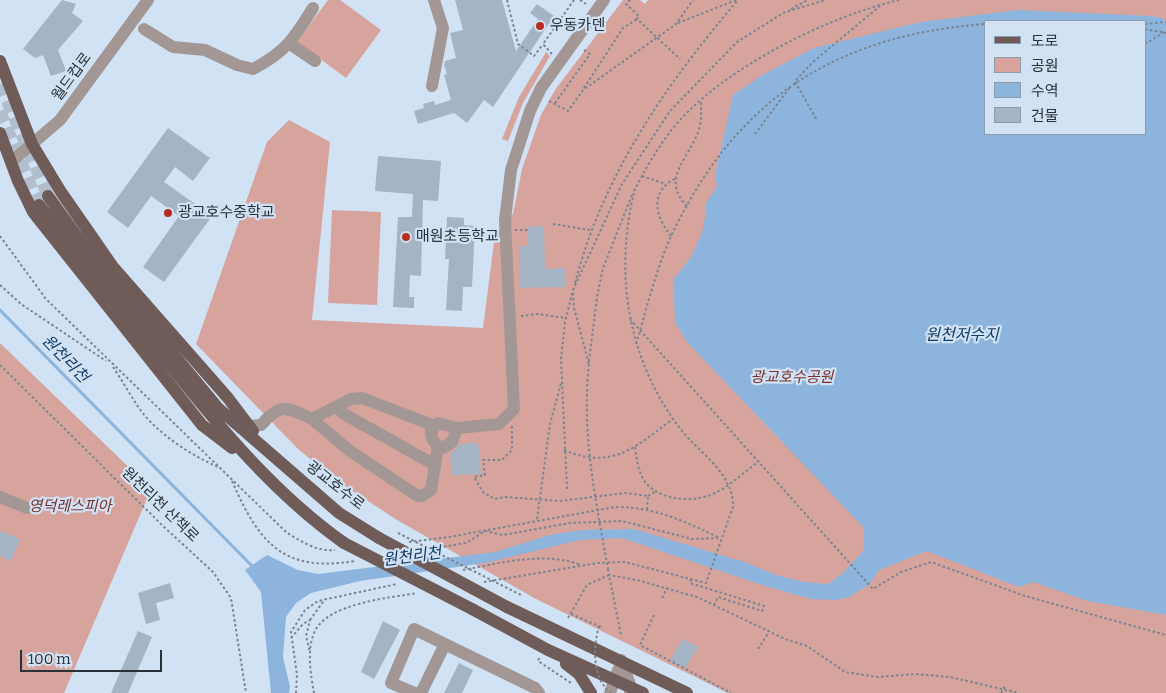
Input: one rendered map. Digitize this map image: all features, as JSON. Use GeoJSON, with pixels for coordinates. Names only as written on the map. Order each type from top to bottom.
{"type":"FeatureCollection","features":[{"type":"Feature","properties":{"kind":"main road"},"geometry":{"type":"LineString","coordinates":[[0,61],[32,144],[61,192],[113,266],[228,398],[266,449]]}},
{"type":"Feature","properties":{"kind":"main road"},"geometry":{"type":"LineString","coordinates":[[0,133],[33,212],[202,425],[251,462]]}},
{"type":"Feature","properties":{"kind":"main road","name":"광교호수로"},"geometry":{"type":"LineString","coordinates":[[644,693],[612,689],[546,649],[472,609],[340,546],[251,462],[84,262],[44,200],[218,408],[339,513],[379,538],[507,607],[687,693]]}},
{"type":"Feature","properties":{"kind":"main road"},"geometry":{"type":"LineString","coordinates":[[546,649],[579,674],[591,693]]}},
{"type":"Feature","properties":{"kind":"street","name":"월드컵로"},"geometry":{"type":"LineString","coordinates":[[11,162],[60,120],[148,0]]}},
{"type":"Feature","properties":{"kind":"street"},"geometry":{"type":"LineString","coordinates":[[432,86],[443,28],[434,0]]}},
{"type":"Feature","properties":{"kind":"street"},"geometry":{"type":"LineString","coordinates":[[457,428],[452,442],[443,448],[438,446],[431,437],[431,431],[438,423],[457,428],[499,424],[514,408],[508,316],[505,220],[507,193],[515,154],[530,111],[541,88],[604,0]]}},
{"type":"Feature","properties":{"kind":"street"},"geometry":{"type":"LineString","coordinates":[[144,29],[173,47],[205,50],[237,65],[253,69],[274,58],[290,44],[313,8]]}},
{"type":"Feature","properties":{"kind":"street"},"geometry":{"type":"LineString","coordinates":[[290,44],[315,61]]}},
{"type":"Feature","properties":{"kind":"street"},"geometry":{"type":"LineString","coordinates":[[312,419],[351,399],[362,398],[435,426]]}},
{"type":"Feature","properties":{"kind":"street"},"geometry":{"type":"LineString","coordinates":[[337,407],[344,414],[435,465]]}},
{"type":"Feature","properties":{"kind":"street"},"geometry":{"type":"LineString","coordinates":[[249,426],[261,425],[275,410],[280,408],[296,411],[312,419],[350,451],[416,495],[422,496],[431,490],[438,446]]}},
{"type":"Feature","properties":{"kind":"street"},"geometry":{"type":"LineString","coordinates":[[0,497],[27,508]]}},
{"type":"Feature","properties":{"kind":"street"},"geometry":{"type":"LineString","coordinates":[[415,693],[391,684],[414,629],[535,688],[539,693]]}},
{"type":"Feature","properties":{"kind":"street"},"geometry":{"type":"LineString","coordinates":[[421,693],[445,644]]}},
{"type":"Feature","properties":{"kind":"street"},"geometry":{"type":"LineString","coordinates":[[612,689],[621,660]]}},
{"type":"Feature","properties":{"kind":"street"},"geometry":{"type":"LineString","coordinates":[[621,660],[630,690]]}},
{"type":"Feature","properties":{"kind":"path"},"geometry":{"type":"LineString","coordinates":[[507,0],[518,44],[534,56],[574,0]]}},
{"type":"Feature","properties":{"kind":"path"},"geometry":{"type":"LineString","coordinates":[[580,0],[590,7]]}},
{"type":"Feature","properties":{"kind":"path"},"geometry":{"type":"LineString","coordinates":[[548,101],[568,111],[623,28],[639,16],[626,4],[630,0]]}},
{"type":"Feature","properties":{"kind":"path"},"geometry":{"type":"LineString","coordinates":[[676,24],[693,0]]}},
{"type":"Feature","properties":{"kind":"path"},"geometry":{"type":"LineString","coordinates":[[582,90],[676,24],[737,0]]}},
{"type":"Feature","properties":{"kind":"path"},"geometry":{"type":"LineString","coordinates":[[567,489],[561,358],[565,318],[590,230],[613,180],[662,98],[702,43],[737,0]]}},
{"type":"Feature","properties":{"kind":"path"},"geometry":{"type":"LineString","coordinates":[[589,361],[574,308],[573,290],[622,184],[670,111],[737,42],[808,0]]}},
{"type":"Feature","properties":{"kind":"path"},"geometry":{"type":"LineString","coordinates":[[785,12],[826,0]]}},
{"type":"Feature","properties":{"kind":"path"},"geometry":{"type":"LineString","coordinates":[[755,134],[795,82],[814,62],[888,0]]}},
{"type":"Feature","properties":{"kind":"path"},"geometry":{"type":"LineString","coordinates":[[621,635],[609,575],[589,447],[585,396],[597,297],[603,268],[635,189],[662,143],[681,119],[734,75],[802,36],[882,4],[899,0]]}},
{"type":"Feature","properties":{"kind":"path"},"geometry":{"type":"LineString","coordinates":[[636,19],[680,59]]}},
{"type":"Feature","properties":{"kind":"path"},"geometry":{"type":"LineString","coordinates":[[1146,24],[1166,22]]}},
{"type":"Feature","properties":{"kind":"path"},"geometry":{"type":"LineString","coordinates":[[636,346],[671,236],[687,206],[713,166],[738,133],[760,111],[795,82],[840,58],[882,42],[922,32],[984,24]]}},
{"type":"Feature","properties":{"kind":"path"},"geometry":{"type":"LineString","coordinates":[[1146,29],[1162,33]]}},
{"type":"Feature","properties":{"kind":"path"},"geometry":{"type":"LineString","coordinates":[[1146,43],[1166,32]]}},
{"type":"Feature","properties":{"kind":"path"},"geometry":{"type":"LineString","coordinates":[[543,44],[554,56]]}},
{"type":"Feature","properties":{"kind":"path"},"geometry":{"type":"LineString","coordinates":[[554,104],[590,54],[584,50]]}},
{"type":"Feature","properties":{"kind":"path"},"geometry":{"type":"LineString","coordinates":[[795,82],[817,120]]}},
{"type":"Feature","properties":{"kind":"path"},"geometry":{"type":"LineString","coordinates":[[687,206],[677,195],[676,178],[678,168],[699,129],[701,101]]}},
{"type":"Feature","properties":{"kind":"path"},"geometry":{"type":"LineString","coordinates":[[642,176],[666,184]]}},
{"type":"Feature","properties":{"kind":"path"},"geometry":{"type":"LineString","coordinates":[[671,236],[657,213],[666,184],[676,178]]}},
{"type":"Feature","properties":{"kind":"path"},"geometry":{"type":"LineString","coordinates":[[635,189],[627,220],[625,279],[630,319],[636,346],[655,389],[673,419],[721,472],[728,484],[733,499],[733,507],[720,538],[708,576]]}},
{"type":"Feature","properties":{"kind":"path"},"geometry":{"type":"LineString","coordinates":[[553,224],[590,230]]}},
{"type":"Feature","properties":{"kind":"path"},"geometry":{"type":"LineString","coordinates":[[521,230],[528,230]]}},
{"type":"Feature","properties":{"kind":"path"},"geometry":{"type":"LineString","coordinates":[[0,236],[46,299],[286,532],[311,546],[326,551],[340,546]]}},
{"type":"Feature","properties":{"kind":"path"},"geometry":{"type":"LineString","coordinates":[[0,285],[21,304],[110,363],[144,415],[164,434],[204,461],[221,468]]}},
{"type":"Feature","properties":{"kind":"path"},"geometry":{"type":"LineString","coordinates":[[508,316],[538,314],[565,318]]}},
{"type":"Feature","properties":{"kind":"path"},"geometry":{"type":"LineString","coordinates":[[630,319],[849,560],[873,590],[901,572],[931,562],[1025,596],[1166,635]]}},
{"type":"Feature","properties":{"kind":"path","name":"원천리천 산책로"},"geometry":{"type":"LineString","coordinates":[[0,365],[163,526],[213,572],[231,598],[246,693]]}},
{"type":"Feature","properties":{"kind":"path"},"geometry":{"type":"LineString","coordinates":[[536,520],[550,424],[561,381]]}},
{"type":"Feature","properties":{"kind":"path"},"geometry":{"type":"LineString","coordinates":[[564,450],[583,457],[610,458],[635,447],[673,419]]}},
{"type":"Feature","properties":{"kind":"path"},"geometry":{"type":"LineString","coordinates":[[512,426],[512,450],[502,460],[484,460],[485,476],[474,477],[483,492],[495,499],[511,497],[560,500],[625,493],[648,496],[656,491]]}},
{"type":"Feature","properties":{"kind":"path"},"geometry":{"type":"LineString","coordinates":[[635,447],[642,476],[646,484],[656,491],[671,497],[691,498],[709,496],[759,461]]}},
{"type":"Feature","properties":{"kind":"path"},"geometry":{"type":"LineString","coordinates":[[230,478],[239,498],[269,545],[310,564],[360,560]]}},
{"type":"Feature","properties":{"kind":"path"},"geometry":{"type":"LineString","coordinates":[[646,509],[648,496]]}},
{"type":"Feature","properties":{"kind":"path"},"geometry":{"type":"LineString","coordinates":[[402,543],[485,531],[614,507],[646,509],[664,513],[720,538]]}},
{"type":"Feature","properties":{"kind":"path"},"geometry":{"type":"LineString","coordinates":[[418,551],[466,543],[485,531],[503,535],[570,523],[622,521],[692,539],[720,538]]}},
{"type":"Feature","properties":{"kind":"path"},"geometry":{"type":"LineString","coordinates":[[398,533],[522,596]]}},
{"type":"Feature","properties":{"kind":"path"},"geometry":{"type":"LineString","coordinates":[[458,571],[522,560],[572,561],[584,566]]}},
{"type":"Feature","properties":{"kind":"path"},"geometry":{"type":"LineString","coordinates":[[568,618],[587,585],[609,575],[697,597],[769,632],[813,650],[845,672],[878,677],[916,674],[930,675],[1004,688],[1019,693]]}},
{"type":"Feature","properties":{"kind":"path"},"geometry":{"type":"LineString","coordinates":[[691,579],[690,583],[764,606],[762,611],[718,597],[713,605]]}},
{"type":"Feature","properties":{"kind":"path"},"geometry":{"type":"LineString","coordinates":[[296,693],[297,675],[291,632],[305,610],[325,599],[401,583]]}},
{"type":"Feature","properties":{"kind":"path"},"geometry":{"type":"LineString","coordinates":[[662,598],[667,588]]}},
{"type":"Feature","properties":{"kind":"path"},"geometry":{"type":"LineString","coordinates":[[310,655],[306,636],[310,620],[325,599]]}},
{"type":"Feature","properties":{"kind":"path"},"geometry":{"type":"LineString","coordinates":[[571,614],[603,628]]}},
{"type":"Feature","properties":{"kind":"path"},"geometry":{"type":"LineString","coordinates":[[654,615],[640,645],[731,693]]}},
{"type":"Feature","properties":{"kind":"path"},"geometry":{"type":"LineString","coordinates":[[291,638],[303,624],[310,620]]}},
{"type":"Feature","properties":{"kind":"path"},"geometry":{"type":"LineString","coordinates":[[599,626],[595,644],[596,664],[603,687],[612,689]]}},
{"type":"Feature","properties":{"kind":"path"},"geometry":{"type":"LineString","coordinates":[[758,649],[769,632]]}},
{"type":"Feature","properties":{"kind":"path"},"geometry":{"type":"LineString","coordinates":[[546,649],[538,661],[566,679]]}},
{"type":"Feature","properties":{"kind":"path"},"geometry":{"type":"LineString","coordinates":[[1001,693],[1004,688]]}},
{"type":"Feature","properties":{"kind":"green space"},"geometry":{"type":"Polygon","coordinates":[[[328,0],[340,0],[381,30],[346,78],[297,42],[328,0]]]}},
{"type":"Feature","properties":{"kind":"green space","name":"광교호수공원"},"geometry":{"type":"Polygon","coordinates":[[[623,0],[640,0],[645,4],[648,0],[1166,0],[1166,693],[728,693],[536,599],[397,520],[336,480],[297,448],[196,344],[267,142],[289,120],[330,142],[312,320],[483,328],[495,234],[513,214],[522,169],[541,115],[555,90],[623,0]]]}},
{"type":"Feature","properties":{"kind":"green space"},"geometry":{"type":"Polygon","coordinates":[[[546,52],[550,56],[523,103],[508,141],[502,139],[519,97],[546,52]]]}},
{"type":"Feature","properties":{"kind":"green space"},"geometry":{"type":"Polygon","coordinates":[[[332,210],[381,212],[377,305],[328,303],[332,210]]]}},
{"type":"Feature","properties":{"kind":"green space","name":"영덕레스피아"},"geometry":{"type":"Polygon","coordinates":[[[0,343],[141,479],[149,494],[64,693],[0,693],[0,343]]]}},
{"type":"Feature","properties":{"kind":"water","name":"원천저수지"},"geometry":{"type":"Polygon","coordinates":[[[1018,10],[1150,16],[1162,18],[1166,21],[1166,615],[1088,601],[1033,582],[1019,587],[927,551],[879,570],[870,584],[849,597],[837,600],[811,599],[765,586],[622,538],[580,540],[485,563],[360,581],[311,593],[296,603],[286,617],[283,657],[290,687],[289,693],[271,693],[261,592],[245,570],[267,555],[298,570],[318,574],[495,552],[550,535],[582,530],[634,529],[744,562],[776,575],[804,582],[828,584],[843,573],[864,550],[864,528],[687,342],[675,322],[673,280],[691,257],[702,233],[706,203],[717,186],[715,175],[733,95],[764,74],[814,48],[921,22],[1018,10]]]}},
{"type":"Feature","properties":{"kind":"building"},"geometry":{"type":"Polygon","coordinates":[[[62,0],[76,4],[72,13],[83,21],[58,50],[66,71],[51,76],[43,55],[35,58],[23,49],[62,0]]]}},
{"type":"Feature","properties":{"kind":"building"},"geometry":{"type":"Polygon","coordinates":[[[455,0],[502,0],[516,51],[538,19],[530,13],[537,4],[554,16],[493,107],[484,100],[467,123],[454,113],[418,124],[414,111],[424,108],[423,104],[434,101],[435,105],[451,100],[444,75],[447,74],[444,65],[445,61],[456,58],[450,33],[463,30],[455,0]]]}},
{"type":"Feature","properties":{"kind":"building"},"geometry":{"type":"Polygon","coordinates":[[[168,128],[210,158],[193,181],[175,167],[164,182],[212,216],[164,282],[143,267],[179,216],[151,196],[128,228],[107,212],[168,128]]]}},
{"type":"Feature","properties":{"kind":"building"},"geometry":{"type":"Polygon","coordinates":[[[378,156],[441,161],[438,201],[423,200],[421,276],[410,275],[409,297],[414,297],[414,308],[393,307],[398,217],[412,217],[413,194],[375,191],[378,156]]]}},
{"type":"Feature","properties":{"kind":"building"},"geometry":{"type":"Polygon","coordinates":[[[447,217],[464,218],[464,225],[475,226],[472,287],[463,287],[462,311],[446,310],[449,259],[445,259],[447,217]]]}},
{"type":"Feature","properties":{"kind":"building"},"geometry":{"type":"Polygon","coordinates":[[[544,226],[545,269],[565,268],[566,287],[520,288],[519,246],[528,246],[528,227],[544,226]]]}},
{"type":"Feature","properties":{"kind":"building"},"geometry":{"type":"Polygon","coordinates":[[[478,443],[481,474],[452,475],[450,454],[460,444],[478,443]]]}},
{"type":"Feature","properties":{"kind":"building"},"geometry":{"type":"Polygon","coordinates":[[[0,531],[20,539],[11,561],[0,556],[0,531]]]}},
{"type":"Feature","properties":{"kind":"building"},"geometry":{"type":"Polygon","coordinates":[[[170,583],[174,598],[156,603],[160,620],[146,624],[138,593],[170,583]]]}},
{"type":"Feature","properties":{"kind":"building"},"geometry":{"type":"Polygon","coordinates":[[[383,621],[400,630],[374,679],[361,672],[383,621]]]}},
{"type":"Feature","properties":{"kind":"building"},"geometry":{"type":"Polygon","coordinates":[[[138,631],[152,637],[128,693],[111,693],[138,631]]]}},
{"type":"Feature","properties":{"kind":"building"},"geometry":{"type":"Polygon","coordinates":[[[682,639],[698,647],[684,669],[670,661],[682,639]]]}},
{"type":"Feature","properties":{"kind":"building"},"geometry":{"type":"Polygon","coordinates":[[[459,663],[473,670],[462,693],[444,693],[459,663]]]}},
{"type":"Feature","properties":{"kind":"waterway","name":"원천리천"},"geometry":{"type":"LineString","coordinates":[[0,310],[255,569]]}},
{"type":"Feature","properties":{"kind":"tunnel"},"geometry":{"type":"LineString","coordinates":[[0,84],[48,196]]}},
{"type":"Feature","properties":{"kind":"tunnel"},"geometry":{"type":"LineString","coordinates":[[0,111],[39,205]]}},
{"type":"Feature","properties":{"kind":"place","name":"우동카덴"},"geometry":{"type":"Point","coordinates":[540,26]}},
{"type":"Feature","properties":{"kind":"place","name":"광교호수중학교"},"geometry":{"type":"Point","coordinates":[168,213]}},
{"type":"Feature","properties":{"kind":"place","name":"매원초등학교"},"geometry":{"type":"Point","coordinates":[406,237]}}]}
